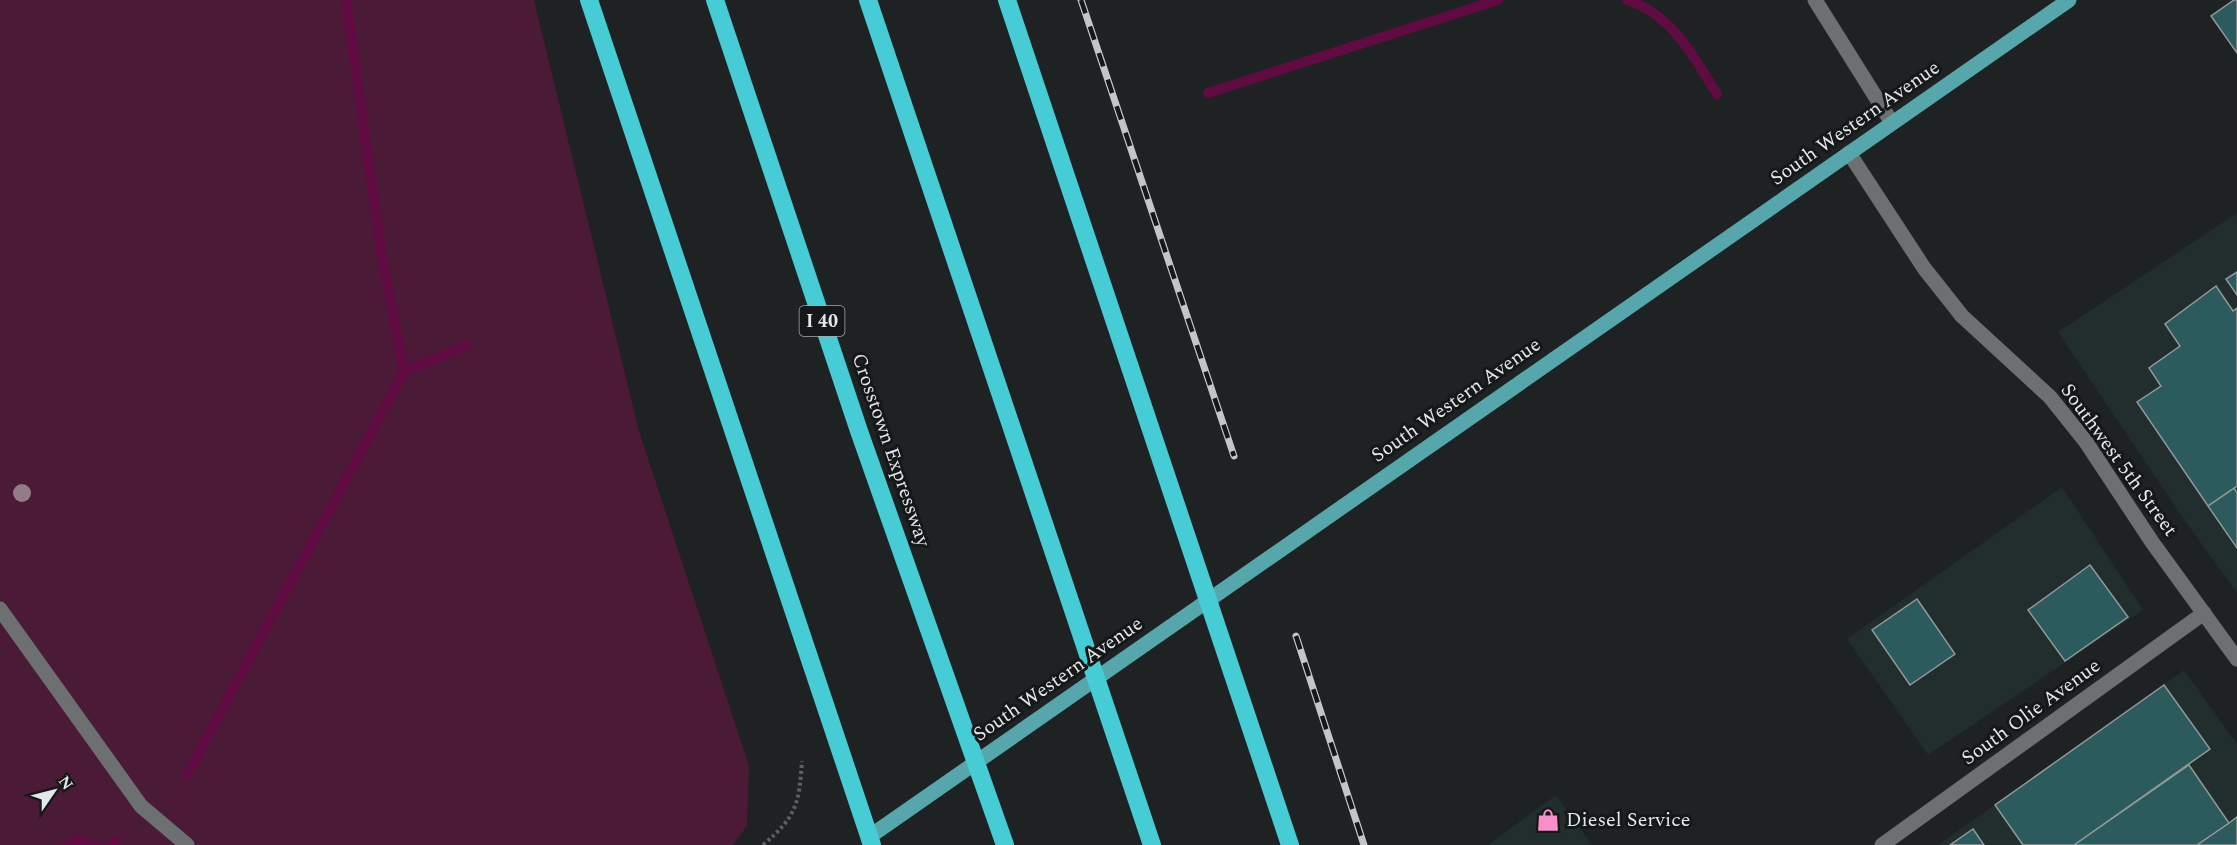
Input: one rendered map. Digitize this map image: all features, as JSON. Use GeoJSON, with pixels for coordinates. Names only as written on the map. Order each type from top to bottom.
{"type":"FeatureCollection","features":[{"type":"Feature","properties":{"kind":"highway"},"geometry":{"type":"LineString","coordinates":[[589,0],[871,841]]}},
{"type":"Feature","properties":{"kind":"highway","name":"Crosstown Expressway"},"geometry":{"type":"LineString","coordinates":[[715,0],[859,431],[1005,845]]}},
{"type":"Feature","properties":{"kind":"highway"},"geometry":{"type":"LineString","coordinates":[[868,0],[1152,845]]}},
{"type":"Feature","properties":{"kind":"highway"},"geometry":{"type":"LineString","coordinates":[[1007,0],[1290,845]]}},
{"type":"Feature","properties":{"kind":"main road","name":"South Western Avenue"},"geometry":{"type":"LineString","coordinates":[[871,841],[911,807],[2069,0]]}},
{"type":"Feature","properties":{"kind":"street"},"geometry":{"type":"LineString","coordinates":[[1815,0],[1892,123]]}},
{"type":"Feature","properties":{"kind":"street","name":"Southwest 5th Street"},"geometry":{"type":"LineString","coordinates":[[1849,153],[1924,268],[1962,316],[2050,397],[2086,442],[2152,542],[2237,659]]}},
{"type":"Feature","properties":{"kind":"street"},"geometry":{"type":"LineString","coordinates":[[0,609],[141,806],[187,845]]}},
{"type":"Feature","properties":{"kind":"street","name":"South Olie Avenue"},"geometry":{"type":"LineString","coordinates":[[1882,845],[2204,613]]}},
{"type":"Feature","properties":{"kind":"path"},"geometry":{"type":"LineString","coordinates":[[763,845],[780,830],[797,807],[802,761]]}},
{"type":"Feature","properties":{"kind":"shaded area"},"geometry":{"type":"Polygon","coordinates":[[[0,0],[534,0],[639,431],[749,766],[747,826],[733,845],[0,845],[0,0]]]}},
{"type":"Feature","properties":{"kind":"shaded area"},"geometry":{"type":"Polygon","coordinates":[[[2237,213],[2237,593],[2185,521],[2058,332],[2237,213]]]}},
{"type":"Feature","properties":{"kind":"shaded area"},"geometry":{"type":"Polygon","coordinates":[[[2062,487],[2143,610],[1928,755],[1847,639],[2062,487]]]}},
{"type":"Feature","properties":{"kind":"shaded area"},"geometry":{"type":"Polygon","coordinates":[[[2184,670],[2237,744],[2237,845],[1938,845],[2184,670]]]}},
{"type":"Feature","properties":{"kind":"shaded area","name":"Diesel Service"},"geometry":{"type":"Polygon","coordinates":[[[1556,795],[1592,845],[1488,845],[1556,795]]]}},
{"type":"Feature","properties":{"kind":"shaded area"},"geometry":{"type":"Polygon","coordinates":[[[76,834],[105,845],[60,845],[76,834]]]}},
{"type":"Feature","properties":{"kind":"building"},"geometry":{"type":"Polygon","coordinates":[[[2237,0],[2237,53],[2211,16],[2237,0]]]}},
{"type":"Feature","properties":{"kind":"building"},"geometry":{"type":"Polygon","coordinates":[[[2237,272],[2237,295],[2226,279],[2237,272]]]}},
{"type":"Feature","properties":{"kind":"building"},"geometry":{"type":"Polygon","coordinates":[[[2216,286],[2233,311],[2237,308],[2237,486],[2208,506],[2137,402],[2161,386],[2149,368],[2180,346],[2165,324],[2216,286]]]}},
{"type":"Feature","properties":{"kind":"building"},"geometry":{"type":"Polygon","coordinates":[[[2234,488],[2237,493],[2237,548],[2208,506],[2234,488]]]}},
{"type":"Feature","properties":{"kind":"building"},"geometry":{"type":"Polygon","coordinates":[[[2090,565],[2128,617],[2065,661],[2028,610],[2090,565]]]}},
{"type":"Feature","properties":{"kind":"building"},"geometry":{"type":"Polygon","coordinates":[[[1917,599],[1955,654],[1910,685],[1872,630],[1917,599]]]}},
{"type":"Feature","properties":{"kind":"building"},"geometry":{"type":"Polygon","coordinates":[[[2164,685],[2210,749],[2074,845],[2023,845],[1995,805],[2164,685]]]}},
{"type":"Feature","properties":{"kind":"building"},"geometry":{"type":"Polygon","coordinates":[[[2189,765],[2229,823],[2197,845],[2074,845],[2189,765]]]}},
{"type":"Feature","properties":{"kind":"building"},"geometry":{"type":"Polygon","coordinates":[[[2237,817],[2237,845],[2197,845],[2229,823],[2237,817]]]}},
{"type":"Feature","properties":{"kind":"building"},"geometry":{"type":"Polygon","coordinates":[[[1973,829],[1984,845],[1950,845],[1973,829]]]}},
{"type":"Feature","properties":{"kind":"waterway"},"geometry":{"type":"LineString","coordinates":[[346,0],[381,250],[404,372]]}},
{"type":"Feature","properties":{"kind":"waterway"},"geometry":{"type":"LineString","coordinates":[[1208,93],[1498,0]]}},
{"type":"Feature","properties":{"kind":"waterway"},"geometry":{"type":"LineString","coordinates":[[1627,0],[1643,6],[1669,26],[1690,51],[1717,94]]}},
{"type":"Feature","properties":{"kind":"waterway"},"geometry":{"type":"LineString","coordinates":[[186,776],[404,372],[467,345]]}},
{"type":"Feature","properties":{"kind":"waterway"},"geometry":{"type":"LineString","coordinates":[[111,845],[116,841]]}},
{"type":"Feature","properties":{"kind":"railway"},"geometry":{"type":"LineString","coordinates":[[1081,0],[1234,456]]}},
{"type":"Feature","properties":{"kind":"railway"},"geometry":{"type":"LineString","coordinates":[[1296,636],[1364,845]]}},
{"type":"Feature","properties":{"kind":"place","name":"Diesel Service"},"geometry":{"type":"Point","coordinates":[1548,820]}}]}
